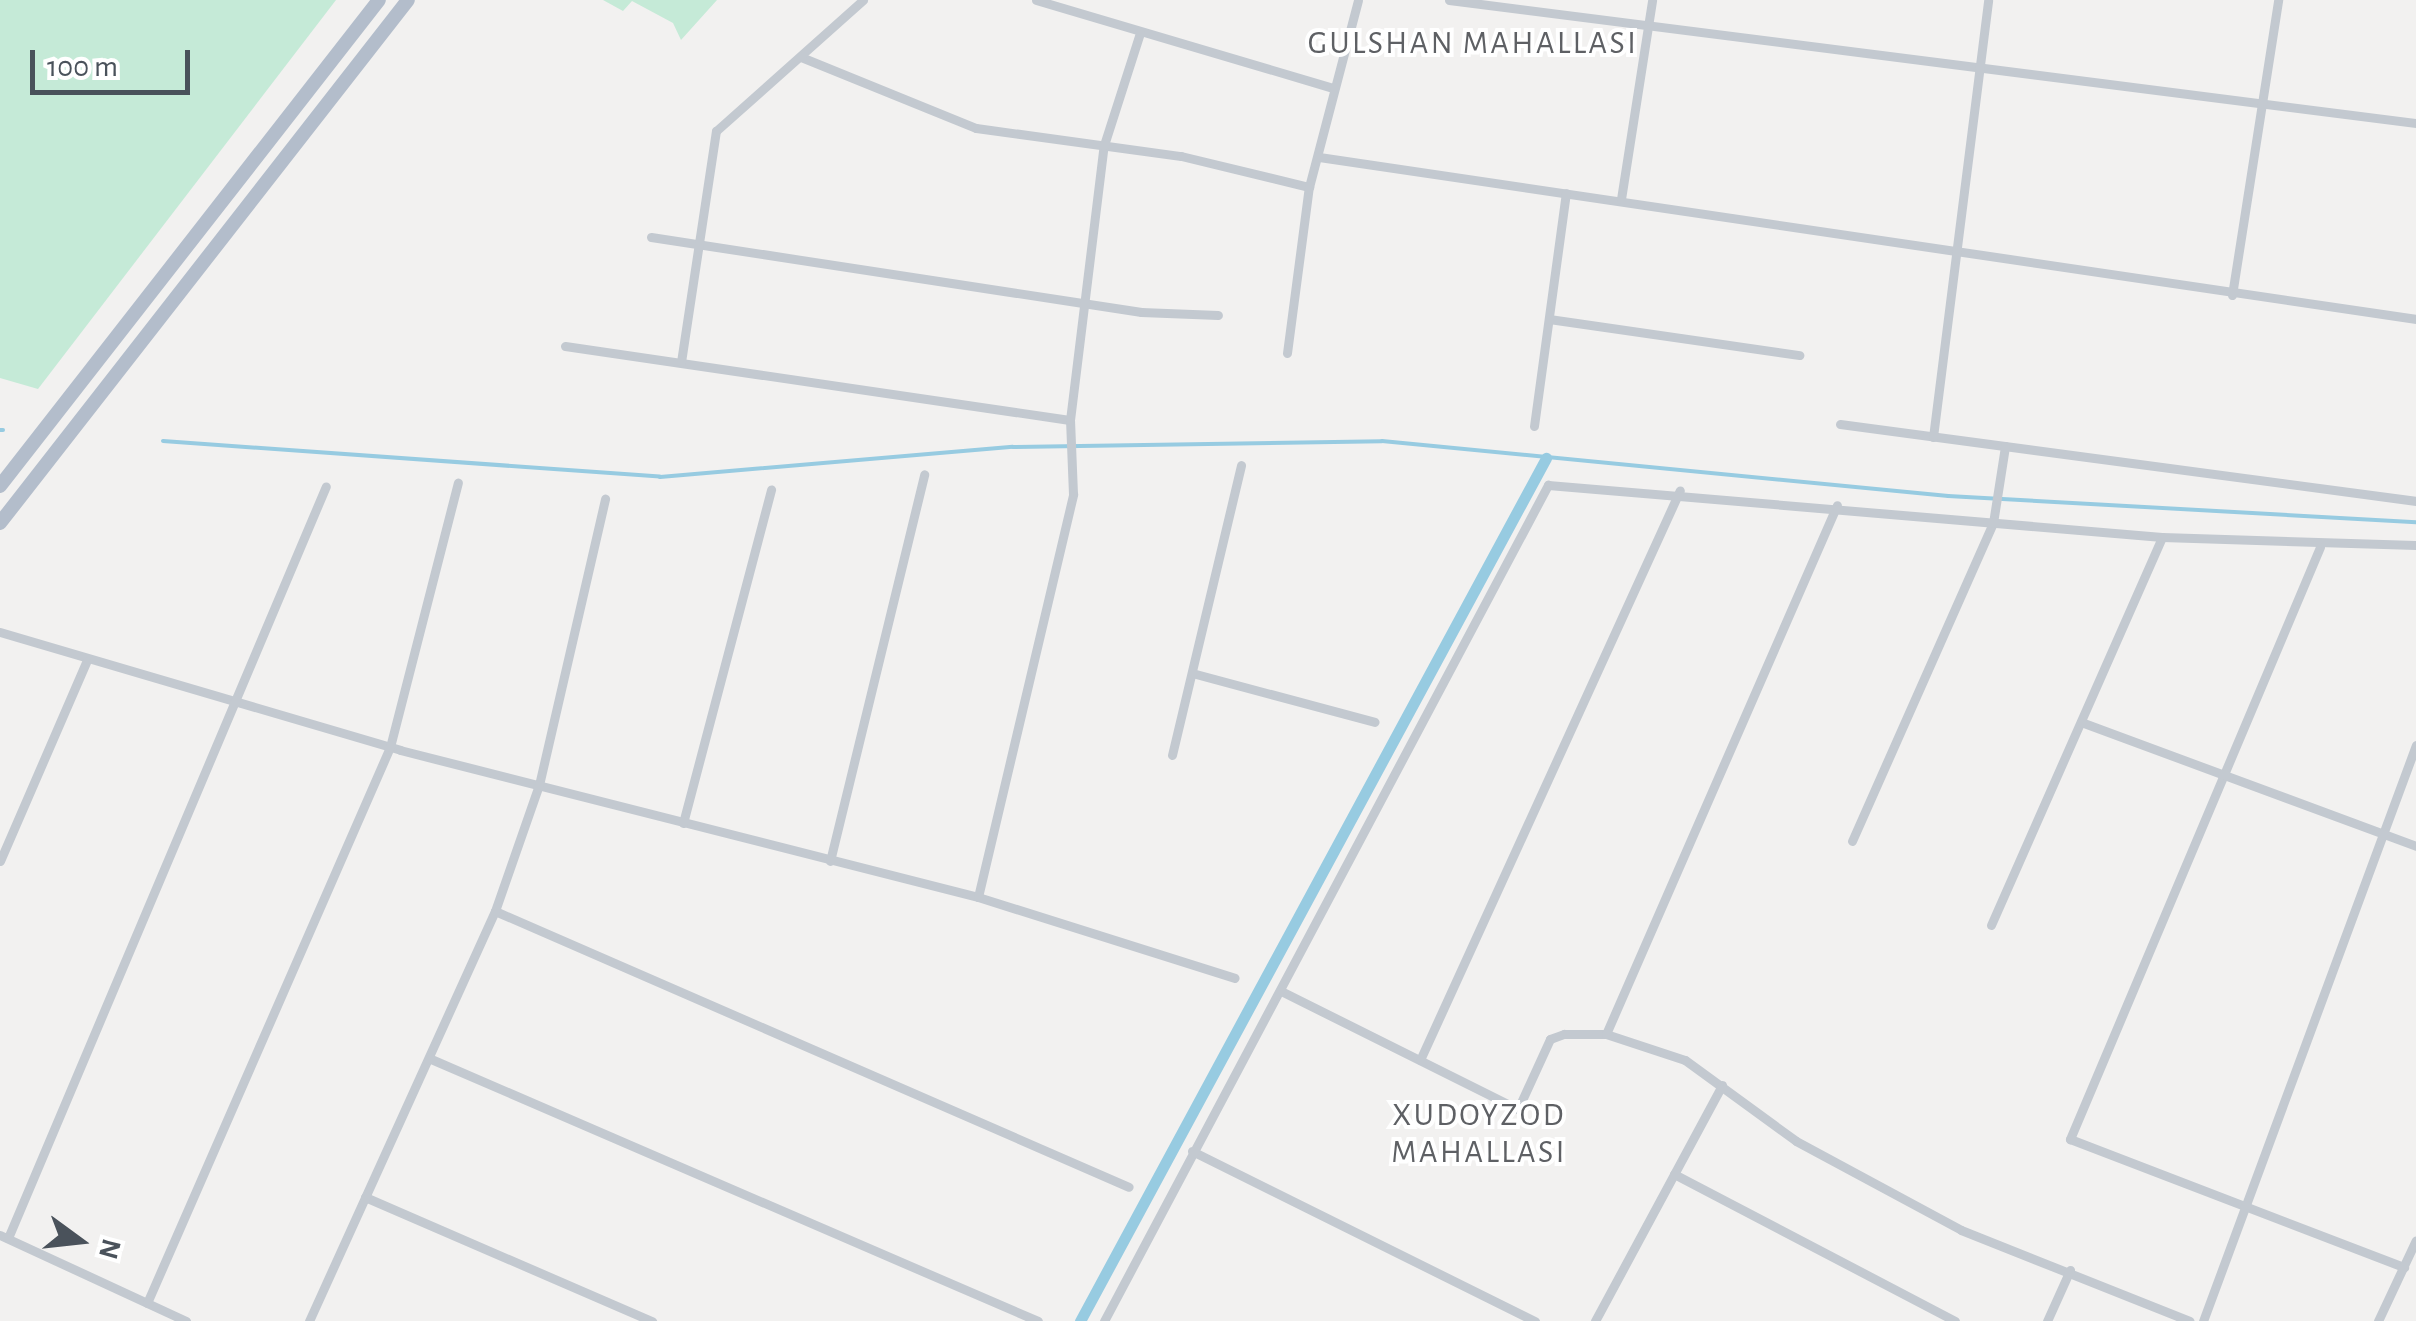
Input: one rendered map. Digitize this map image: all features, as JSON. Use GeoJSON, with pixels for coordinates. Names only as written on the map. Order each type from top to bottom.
{"type":"FeatureCollection","features":[{"type":"Feature","properties":{"kind":"main road"},"geometry":{"type":"LineString","coordinates":[[0,486],[379,0]]}},
{"type":"Feature","properties":{"kind":"main road"},"geometry":{"type":"LineString","coordinates":[[0,523],[408,0]]}},
{"type":"Feature","properties":{"kind":"street"},"geometry":{"type":"LineString","coordinates":[[681,362],[716,131],[864,0]]}},
{"type":"Feature","properties":{"kind":"street"},"geometry":{"type":"LineString","coordinates":[[1036,0],[1334,88]]}},
{"type":"Feature","properties":{"kind":"street"},"geometry":{"type":"LineString","coordinates":[[1287,354],[1309,187],[1358,0]]}},
{"type":"Feature","properties":{"kind":"street"},"geometry":{"type":"LineString","coordinates":[[1449,0],[1982,61],[2416,123]]}},
{"type":"Feature","properties":{"kind":"street"},"geometry":{"type":"LineString","coordinates":[[1621,199],[1652,0]]}},
{"type":"Feature","properties":{"kind":"street"},"geometry":{"type":"LineString","coordinates":[[1933,436],[1988,0]]}},
{"type":"Feature","properties":{"kind":"street"},"geometry":{"type":"LineString","coordinates":[[2232,295],[2278,0]]}},
{"type":"Feature","properties":{"kind":"street"},"geometry":{"type":"LineString","coordinates":[[978,897],[1072,494],[1070,420],[1104,144],[1140,33]]}},
{"type":"Feature","properties":{"kind":"street"},"geometry":{"type":"LineString","coordinates":[[802,57],[976,128],[1104,144],[1309,187]]}},
{"type":"Feature","properties":{"kind":"street"},"geometry":{"type":"LineString","coordinates":[[1319,157],[1621,199],[1957,258],[2416,320]]}},
{"type":"Feature","properties":{"kind":"street"},"geometry":{"type":"LineString","coordinates":[[1534,426],[1566,192]]}},
{"type":"Feature","properties":{"kind":"street"},"geometry":{"type":"LineString","coordinates":[[651,237],[1084,304],[1218,315]]}},
{"type":"Feature","properties":{"kind":"street"},"geometry":{"type":"LineString","coordinates":[[1549,319],[1799,355]]}},
{"type":"Feature","properties":{"kind":"street"},"geometry":{"type":"LineString","coordinates":[[566,346],[1070,420]]}},
{"type":"Feature","properties":{"kind":"street"},"geometry":{"type":"LineString","coordinates":[[1840,424],[2416,501]]}},
{"type":"Feature","properties":{"kind":"street"},"geometry":{"type":"LineString","coordinates":[[1852,841],[1994,518],[2005,446]]}},
{"type":"Feature","properties":{"kind":"street"},"geometry":{"type":"LineString","coordinates":[[1172,755],[1241,465]]}},
{"type":"Feature","properties":{"kind":"street"},"geometry":{"type":"LineString","coordinates":[[830,861],[924,474]]}},
{"type":"Feature","properties":{"kind":"street"},"geometry":{"type":"LineString","coordinates":[[147,1303],[390,748],[458,484]]}},
{"type":"Feature","properties":{"kind":"street"},"geometry":{"type":"LineString","coordinates":[[1104,1321],[1548,484],[1680,490],[2162,537],[2320,547],[2416,545]]}},
{"type":"Feature","properties":{"kind":"street"},"geometry":{"type":"LineString","coordinates":[[186,1321],[4,1236],[238,704],[326,486]]}},
{"type":"Feature","properties":{"kind":"street"},"geometry":{"type":"LineString","coordinates":[[683,823],[771,489]]}},
{"type":"Feature","properties":{"kind":"street"},"geometry":{"type":"LineString","coordinates":[[1420,1060],[1680,490]]}},
{"type":"Feature","properties":{"kind":"street"},"geometry":{"type":"LineString","coordinates":[[309,1321],[496,911],[540,785],[605,498]]}},
{"type":"Feature","properties":{"kind":"street"},"geometry":{"type":"LineString","coordinates":[[1606,1034],[1837,505]]}},
{"type":"Feature","properties":{"kind":"street"},"geometry":{"type":"LineString","coordinates":[[1991,925],[2162,537]]}},
{"type":"Feature","properties":{"kind":"street"},"geometry":{"type":"LineString","coordinates":[[2320,547],[2218,778],[2070,1139],[2404,1268]]}},
{"type":"Feature","properties":{"kind":"street"},"geometry":{"type":"LineString","coordinates":[[0,632],[86,662],[390,748],[978,897],[1234,978]]}},
{"type":"Feature","properties":{"kind":"street"},"geometry":{"type":"LineString","coordinates":[[0,861],[86,662]]}},
{"type":"Feature","properties":{"kind":"street"},"geometry":{"type":"LineString","coordinates":[[1192,673],[1376,722]]}},
{"type":"Feature","properties":{"kind":"street"},"geometry":{"type":"LineString","coordinates":[[2081,722],[2218,778],[2416,846]]}},
{"type":"Feature","properties":{"kind":"street"},"geometry":{"type":"LineString","coordinates":[[2202,1321],[2242,1203],[2416,745]]}},
{"type":"Feature","properties":{"kind":"street"},"geometry":{"type":"LineString","coordinates":[[496,911],[1129,1187]]}},
{"type":"Feature","properties":{"kind":"street"},"geometry":{"type":"LineString","coordinates":[[1280,991],[1518,1109],[1550,1039],[1606,1034],[1686,1060],[1796,1141],[1945,1221],[2190,1321]]}},
{"type":"Feature","properties":{"kind":"street"},"geometry":{"type":"LineString","coordinates":[[431,1059],[1038,1321]]}},
{"type":"Feature","properties":{"kind":"street"},"geometry":{"type":"LineString","coordinates":[[1595,1321],[1722,1084]]}},
{"type":"Feature","properties":{"kind":"street"},"geometry":{"type":"LineString","coordinates":[[1192,1151],[1535,1321]]}},
{"type":"Feature","properties":{"kind":"street"},"geometry":{"type":"LineString","coordinates":[[1674,1174],[1954,1321]]}},
{"type":"Feature","properties":{"kind":"street"},"geometry":{"type":"LineString","coordinates":[[365,1198],[652,1321]]}},
{"type":"Feature","properties":{"kind":"street"},"geometry":{"type":"LineString","coordinates":[[2378,1321],[2416,1240]]}},
{"type":"Feature","properties":{"kind":"street"},"geometry":{"type":"LineString","coordinates":[[2047,1321],[2070,1270]]}},
{"type":"Feature","properties":{"kind":"green space"},"geometry":{"type":"Polygon","coordinates":[[[0,0],[336,0],[38,389],[0,378],[0,0]]]}},
{"type":"Feature","properties":{"kind":"green space"},"geometry":{"type":"Polygon","coordinates":[[[603,0],[717,0],[681,40],[673,23],[632,1],[623,11],[603,0]]]}},
{"type":"Feature","properties":{"kind":"waterway"},"geometry":{"type":"LineString","coordinates":[[163,441],[660,477],[1013,447],[1382,441],[1948,496],[2416,522]]}},
{"type":"Feature","properties":{"kind":"waterway"},"geometry":{"type":"LineString","coordinates":[[1080,1321],[1546,458]]}},
{"type":"Feature","properties":{"kind":"district","name":"GULSHAN MAHALLASI"},"geometry":{"type":"Point","coordinates":[1473,43]}},
{"type":"Feature","properties":{"kind":"district","name":"XUDOYZOD MAHALLASI"},"geometry":{"type":"Point","coordinates":[1479,1134]}}]}
